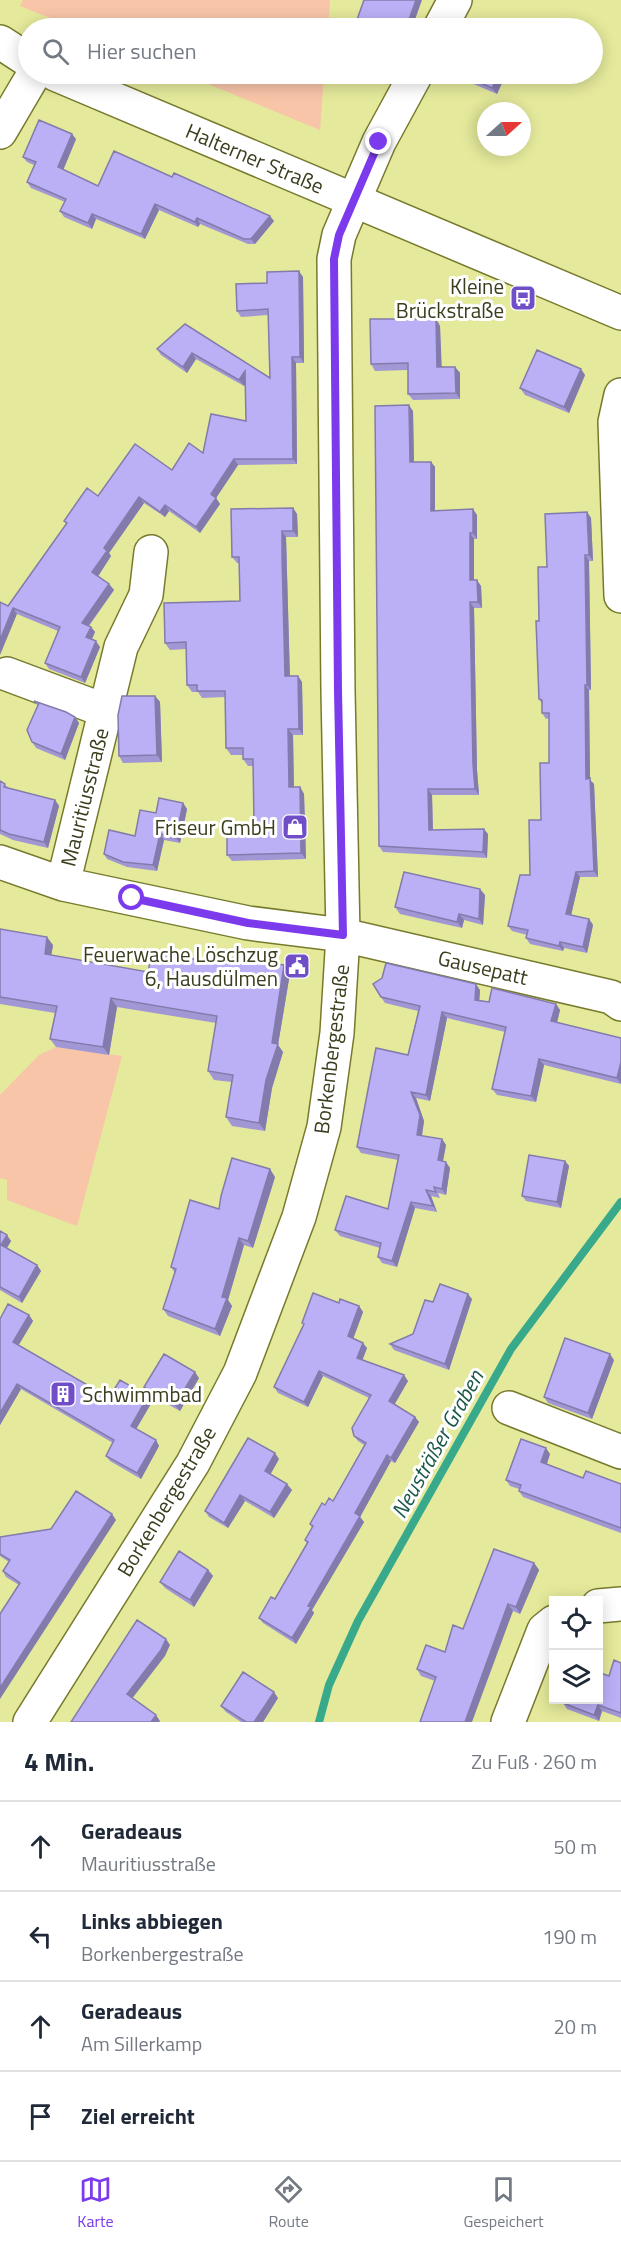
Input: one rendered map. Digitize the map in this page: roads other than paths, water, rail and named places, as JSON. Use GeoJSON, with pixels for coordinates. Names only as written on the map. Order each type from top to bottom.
{"type":"FeatureCollection","features":[{"type":"Feature","properties":{"kind":"street"},"geometry":{"type":"LineString","coordinates":[[445,18],[455,0]]}},
{"type":"Feature","properties":{"kind":"street"},"geometry":{"type":"LineString","coordinates":[[0,132],[18,64]]}},
{"type":"Feature","properties":{"kind":"street","name":"Halterner Straße"},"geometry":{"type":"LineString","coordinates":[[80,84],[621,313]]}},
{"type":"Feature","properties":{"kind":"street","name":"Borkenbergestraße"},"geometry":{"type":"LineString","coordinates":[[30,1722],[193,1463],[240,1373],[299,1217],[324,1127],[337,1033],[343,935],[334,259],[339,235],[379,142],[411,84]]}},
{"type":"Feature","properties":{"kind":"street"},"geometry":{"type":"LineString","coordinates":[[621,395],[615,422],[621,597]]}},
{"type":"Feature","properties":{"kind":"street","name":"Mauritiusstraße"},"geometry":{"type":"LineString","coordinates":[[63,884],[121,647],[146,595],[151,552]]}},
{"type":"Feature","properties":{"kind":"street","name":"Mauritiusstraße"},"geometry":{"type":"LineString","coordinates":[[8,674],[106,711]]}},
{"type":"Feature","properties":{"kind":"street","name":"Mauritiusstraße"},"geometry":{"type":"LineString","coordinates":[[0,862],[63,884],[248,923],[343,935]]}},
{"type":"Feature","properties":{"kind":"street","name":"Gausepatt"},"geometry":{"type":"LineString","coordinates":[[343,935],[611,997],[621,1004]]}},
{"type":"Feature","properties":{"kind":"street"},"geometry":{"type":"LineString","coordinates":[[509,1408],[621,1452]]}},
{"type":"Feature","properties":{"kind":"street"},"geometry":{"type":"LineString","coordinates":[[603,1606],[621,1604]]}},
{"type":"Feature","properties":{"kind":"street"},"geometry":{"type":"LineString","coordinates":[[508,1722],[544,1630],[549,1626]]}},
{"type":"Feature","properties":{"kind":"waterway","name":"Neusträßer Graben"},"geometry":{"type":"LineString","coordinates":[[319,1722],[329,1685],[358,1621],[511,1349],[621,1202]]}},
{"type":"Feature","properties":{"kind":"place","name":"Kleine Brückstraße"},"geometry":{"type":"Point","coordinates":[523,298]}},
{"type":"Feature","properties":{"kind":"place","name":"Friseur GmbH"},"geometry":{"type":"Point","coordinates":[295,827]}},
{"type":"Feature","properties":{"kind":"place","name":"Feuerwache Löschzug 6, Hausdülmen"},"geometry":{"type":"Point","coordinates":[297,966]}},
{"type":"Feature","properties":{"kind":"place","name":"Schwimmbad"},"geometry":{"type":"Point","coordinates":[63,1394]}}]}
